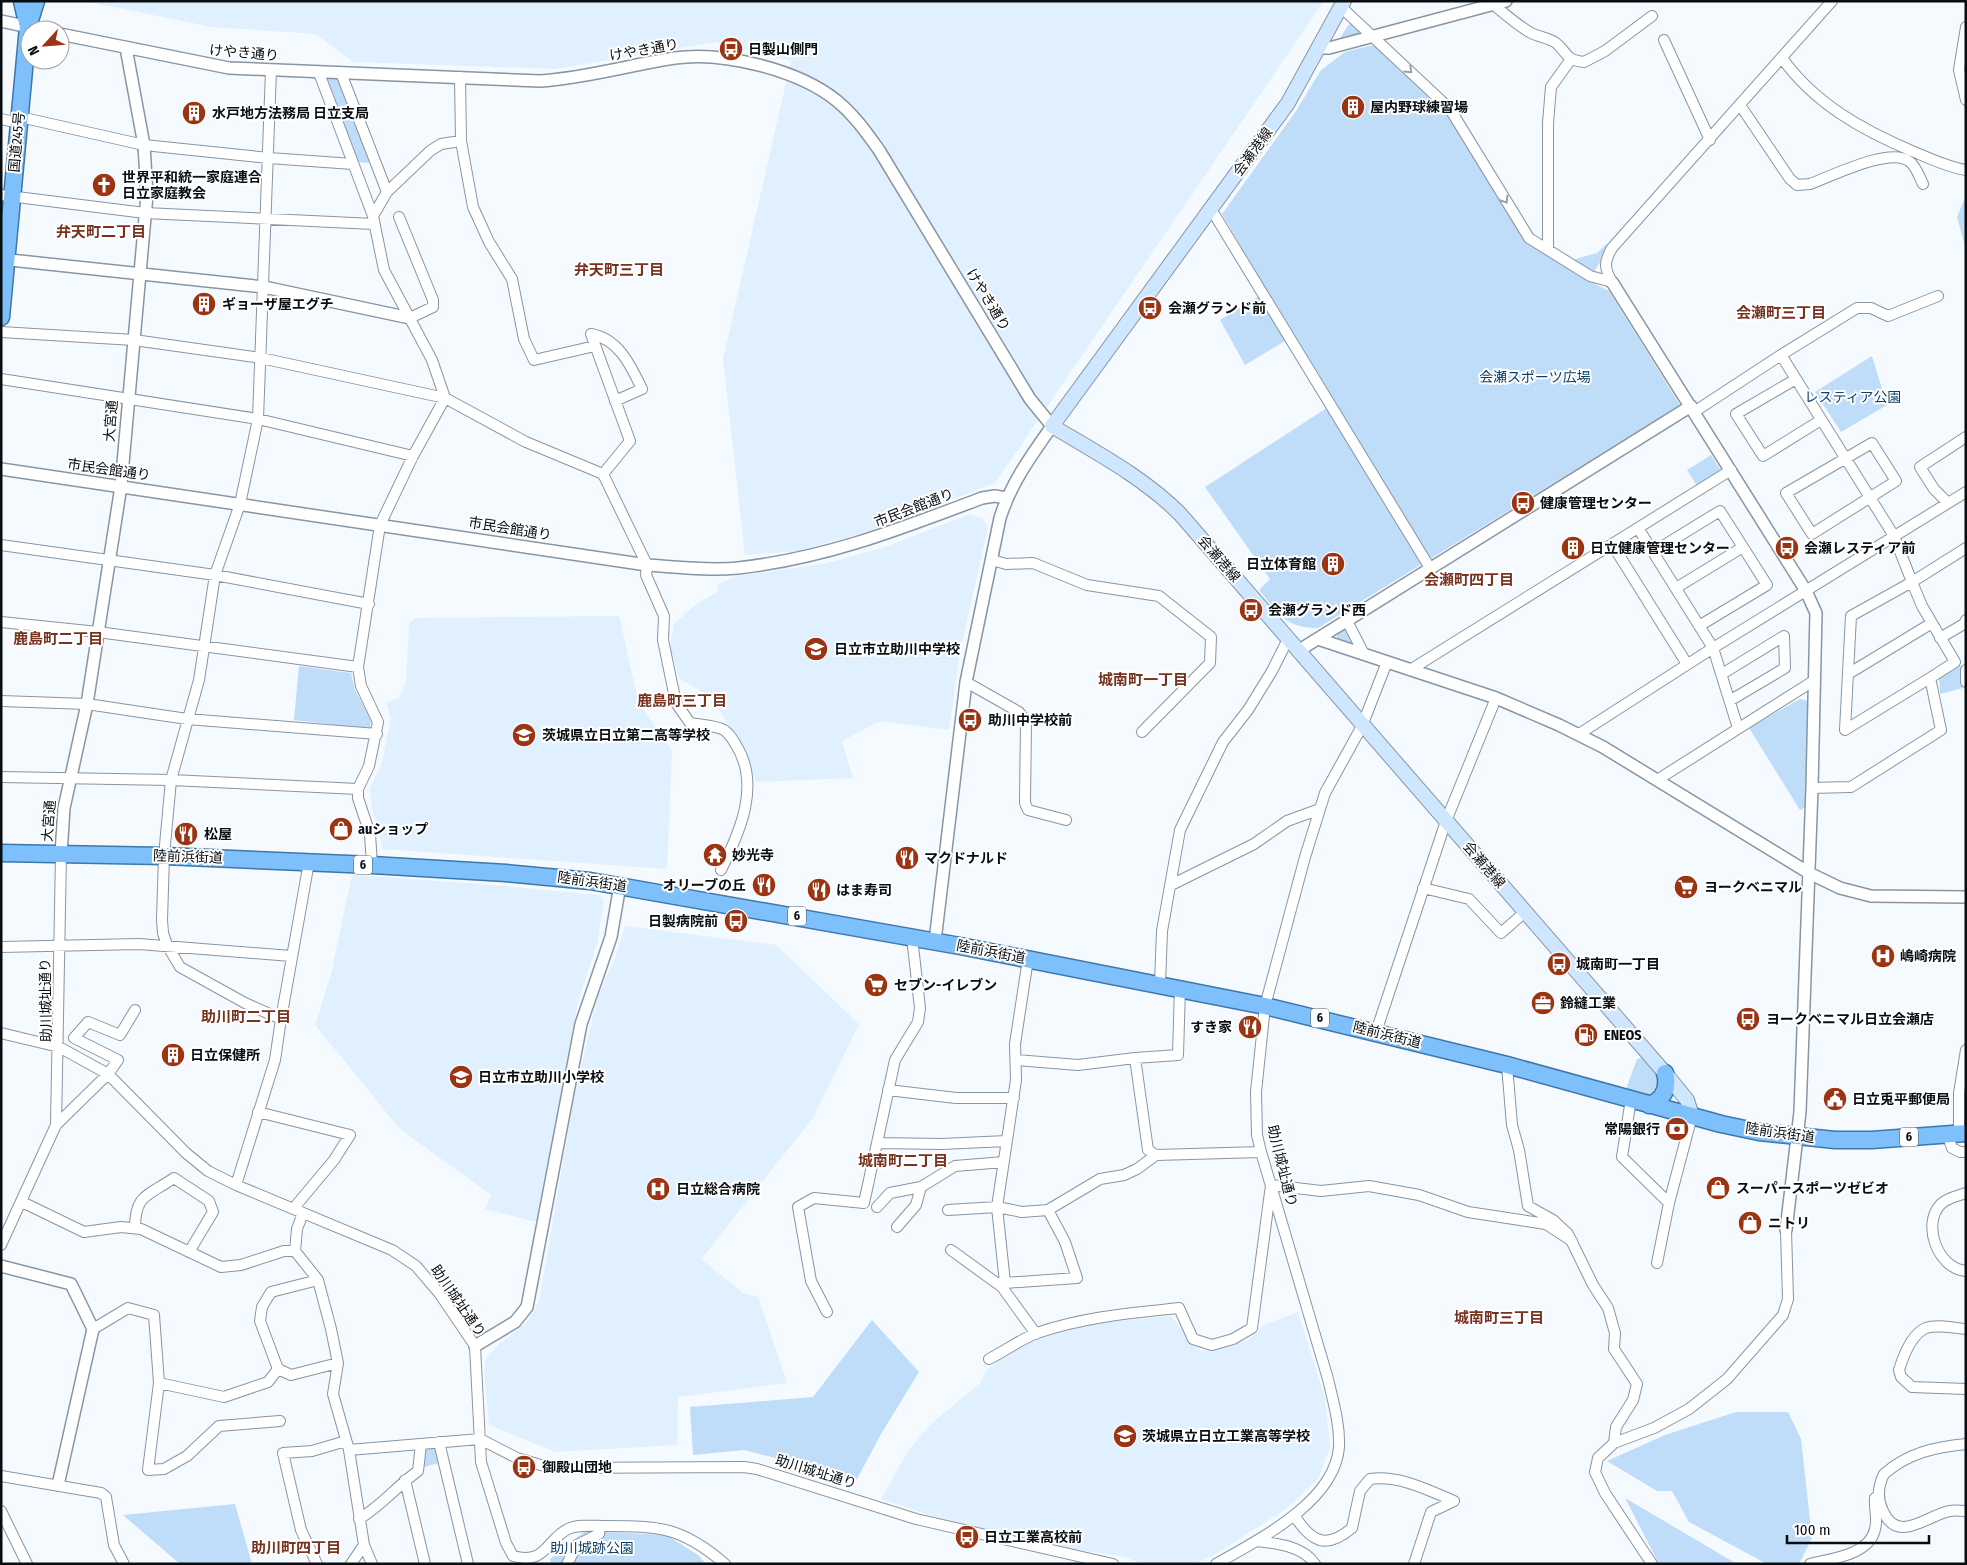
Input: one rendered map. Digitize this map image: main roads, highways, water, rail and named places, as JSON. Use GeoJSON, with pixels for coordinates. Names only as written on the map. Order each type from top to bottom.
{"type":"FeatureCollection","features":[{"type":"Feature","properties":{"kind":"highway","name":"国道245号"},"geometry":{"type":"LineString","coordinates":[[22,1],[31,20]]}},
{"type":"Feature","properties":{"kind":"highway","name":"国道245号"},"geometry":{"type":"LineString","coordinates":[[35,20],[36,1]]}},
{"type":"Feature","properties":{"kind":"highway","name":"国道245号"},"geometry":{"type":"LineString","coordinates":[[1,317],[7,196],[28,70]]}},
{"type":"Feature","properties":{"kind":"highway","name":"陸前浜街道"},"geometry":{"type":"LineString","coordinates":[[1,853],[164,856],[372,865],[542,876],[620,885],[935,941],[1265,1006],[1507,1065],[1649,1105],[1740,1128],[1797,1138],[1872,1140],[1957,1134]]}},
{"type":"Feature","properties":{"kind":"highway"},"geometry":{"type":"LineString","coordinates":[[1649,1105],[1664,1094],[1666,1087],[1665,1073]]}},
{"type":"Feature","properties":{"kind":"main road","name":"会瀬港線"},"geometry":{"type":"LineString","coordinates":[[1343,4],[1288,103],[1052,426],[1138,478],[1163,497],[1665,1073],[1687,1100],[1692,1116]]}},
{"type":"Feature","properties":{"kind":"place","name":"日製山側門"},"geometry":{"type":"Point","coordinates":[731,49]}},
{"type":"Feature","properties":{"kind":"place","name":"屋内野球練習場"},"geometry":{"type":"Point","coordinates":[1353,107]}},
{"type":"Feature","properties":{"kind":"place","name":"水戸地方法務局 日立支局"},"geometry":{"type":"Point","coordinates":[194,113]}},
{"type":"Feature","properties":{"kind":"place","name":"世界平和統一家庭連合 日立家庭教会"},"geometry":{"type":"Point","coordinates":[104,185]}},
{"type":"Feature","properties":{"kind":"place","name":"ギョーザ屋エグチ"},"geometry":{"type":"Point","coordinates":[204,304]}},
{"type":"Feature","properties":{"kind":"place","name":"会瀬グランド前"},"geometry":{"type":"Point","coordinates":[1150,308]}},
{"type":"Feature","properties":{"kind":"place","name":"健康管理センター"},"geometry":{"type":"Point","coordinates":[1523,503]}},
{"type":"Feature","properties":{"kind":"place","name":"日立健康管理センター"},"geometry":{"type":"Point","coordinates":[1573,548]}},
{"type":"Feature","properties":{"kind":"place","name":"会瀬レスティア前"},"geometry":{"type":"Point","coordinates":[1787,548]}},
{"type":"Feature","properties":{"kind":"place","name":"日立体育館"},"geometry":{"type":"Point","coordinates":[1333,564]}},
{"type":"Feature","properties":{"kind":"place","name":"会瀬グランド西"},"geometry":{"type":"Point","coordinates":[1251,610]}},
{"type":"Feature","properties":{"kind":"place","name":"日立市立助川中学校"},"geometry":{"type":"Point","coordinates":[816,649]}},
{"type":"Feature","properties":{"kind":"place","name":"助川中学校前"},"geometry":{"type":"Point","coordinates":[970,720]}},
{"type":"Feature","properties":{"kind":"place","name":"茨城県立日立第二高等学校"},"geometry":{"type":"Point","coordinates":[524,735]}},
{"type":"Feature","properties":{"kind":"place","name":"auショップ"},"geometry":{"type":"Point","coordinates":[341,829]}},
{"type":"Feature","properties":{"kind":"place","name":"松屋"},"geometry":{"type":"Point","coordinates":[186,834]}},
{"type":"Feature","properties":{"kind":"place","name":"妙光寺"},"geometry":{"type":"Point","coordinates":[715,855]}},
{"type":"Feature","properties":{"kind":"place","name":"マクドナルド"},"geometry":{"type":"Point","coordinates":[907,858]}},
{"type":"Feature","properties":{"kind":"place","name":"オリーブの丘"},"geometry":{"type":"Point","coordinates":[764,885]}},
{"type":"Feature","properties":{"kind":"place","name":"ヨークベニマル"},"geometry":{"type":"Point","coordinates":[1686,887]}},
{"type":"Feature","properties":{"kind":"place","name":"はま寿司"},"geometry":{"type":"Point","coordinates":[819,890]}},
{"type":"Feature","properties":{"kind":"place","name":"日製病院前"},"geometry":{"type":"Point","coordinates":[736,921]}},
{"type":"Feature","properties":{"kind":"place","name":"嶋崎病院"},"geometry":{"type":"Point","coordinates":[1883,956]}},
{"type":"Feature","properties":{"kind":"place","name":"城南町一丁目"},"geometry":{"type":"Point","coordinates":[1559,964]}},
{"type":"Feature","properties":{"kind":"place","name":"セブン-イレブン"},"geometry":{"type":"Point","coordinates":[876,985]}},
{"type":"Feature","properties":{"kind":"place","name":"鈴縫工業"},"geometry":{"type":"Point","coordinates":[1543,1003]}},
{"type":"Feature","properties":{"kind":"place","name":"ヨークベニマル日立会瀬店"},"geometry":{"type":"Point","coordinates":[1748,1019]}},
{"type":"Feature","properties":{"kind":"place","name":"すき家"},"geometry":{"type":"Point","coordinates":[1250,1027]}},
{"type":"Feature","properties":{"kind":"place","name":"ENEOS"},"geometry":{"type":"Point","coordinates":[1586,1035]}},
{"type":"Feature","properties":{"kind":"place","name":"日立保健所"},"geometry":{"type":"Point","coordinates":[173,1055]}},
{"type":"Feature","properties":{"kind":"place","name":"日立市立助川小学校"},"geometry":{"type":"Point","coordinates":[461,1077]}},
{"type":"Feature","properties":{"kind":"place","name":"日立兎平郵便局"},"geometry":{"type":"Point","coordinates":[1835,1099]}},
{"type":"Feature","properties":{"kind":"place","name":"常陽銀行"},"geometry":{"type":"Point","coordinates":[1677,1129]}},
{"type":"Feature","properties":{"kind":"place","name":"スーパースポーツゼビオ"},"geometry":{"type":"Point","coordinates":[1718,1188]}},
{"type":"Feature","properties":{"kind":"place","name":"日立総合病院"},"geometry":{"type":"Point","coordinates":[658,1189]}},
{"type":"Feature","properties":{"kind":"place","name":"ニトリ"},"geometry":{"type":"Point","coordinates":[1750,1223]}},
{"type":"Feature","properties":{"kind":"place","name":"茨城県立日立工業高等学校"},"geometry":{"type":"Point","coordinates":[1125,1436]}},
{"type":"Feature","properties":{"kind":"place","name":"御殿山団地"},"geometry":{"type":"Point","coordinates":[524,1467]}},
{"type":"Feature","properties":{"kind":"place","name":"日立工業高校前"},"geometry":{"type":"Point","coordinates":[967,1537]}},
{"type":"Feature","properties":{"kind":"district","name":"弁天町二丁目"},"geometry":{"type":"Point","coordinates":[101,232]}},
{"type":"Feature","properties":{"kind":"district","name":"弁天町三丁目"},"geometry":{"type":"Point","coordinates":[619,270]}},
{"type":"Feature","properties":{"kind":"district","name":"会瀬町三丁目"},"geometry":{"type":"Point","coordinates":[1781,313]}},
{"type":"Feature","properties":{"kind":"district","name":"会瀬町四丁目"},"geometry":{"type":"Point","coordinates":[1469,580]}},
{"type":"Feature","properties":{"kind":"district","name":"鹿島町二丁目"},"geometry":{"type":"Point","coordinates":[58,639]}},
{"type":"Feature","properties":{"kind":"district","name":"城南町一丁目"},"geometry":{"type":"Point","coordinates":[1143,680]}},
{"type":"Feature","properties":{"kind":"district","name":"鹿島町三丁目"},"geometry":{"type":"Point","coordinates":[682,701]}},
{"type":"Feature","properties":{"kind":"district","name":"助川町二丁目"},"geometry":{"type":"Point","coordinates":[246,1017]}},
{"type":"Feature","properties":{"kind":"district","name":"城南町二丁目"},"geometry":{"type":"Point","coordinates":[903,1161]}},
{"type":"Feature","properties":{"kind":"district","name":"城南町三丁目"},"geometry":{"type":"Point","coordinates":[1499,1318]}},
{"type":"Feature","properties":{"kind":"district","name":"助川町四丁目"},"geometry":{"type":"Point","coordinates":[296,1548]}},
{"type":"Feature","properties":{"kind":"park label","name":"会瀬スポーツ広場"},"geometry":{"type":"Point","coordinates":[1535,377]}},
{"type":"Feature","properties":{"kind":"park label","name":"レスティア公園"},"geometry":{"type":"Point","coordinates":[1853,397]}},
{"type":"Feature","properties":{"kind":"park label","name":"助川城跡公園"},"geometry":{"type":"Point","coordinates":[592,1548]}}]}
